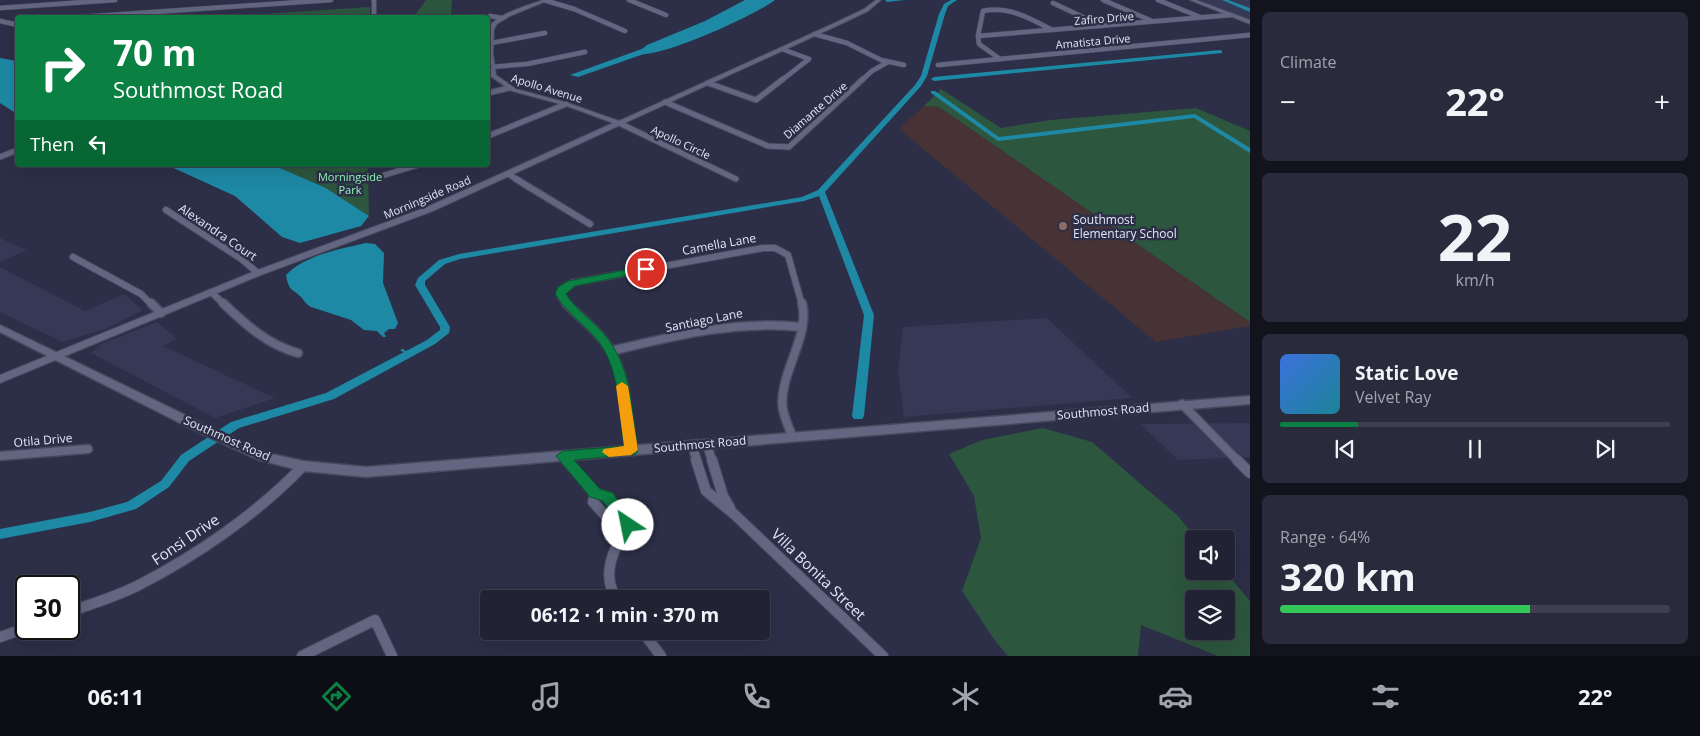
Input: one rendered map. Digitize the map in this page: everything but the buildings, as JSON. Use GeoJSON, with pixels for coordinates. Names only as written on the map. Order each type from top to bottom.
{"type":"FeatureCollection","features":[{"type":"Feature","properties":{"kind":"main road","name":"Southmost Road"},"geometry":{"type":"LineString","coordinates":[[0,328],[207,431],[264,457],[303,466],[366,472],[1182,404],[1250,400]]}},
{"type":"Feature","properties":{"kind":"street"},"geometry":{"type":"LineString","coordinates":[[0,8],[116,0]]}},
{"type":"Feature","properties":{"kind":"street"},"geometry":{"type":"LineString","coordinates":[[110,15],[331,0]]}},
{"type":"Feature","properties":{"kind":"street"},"geometry":{"type":"LineString","coordinates":[[374,0],[374,15]]}},
{"type":"Feature","properties":{"kind":"street"},"geometry":{"type":"LineString","coordinates":[[585,52],[527,64],[491,67],[491,29],[502,18],[546,0],[574,9],[625,31]]}},
{"type":"Feature","properties":{"kind":"street"},"geometry":{"type":"LineString","coordinates":[[629,0],[666,16]]}},
{"type":"Feature","properties":{"kind":"street","name":"Morningside Road"},"geometry":{"type":"LineString","coordinates":[[0,380],[258,273],[407,219],[782,49],[866,10],[879,0]]}},
{"type":"Feature","properties":{"kind":"street"},"geometry":{"type":"LineString","coordinates":[[1103,0],[1154,22]]}},
{"type":"Feature","properties":{"kind":"street"},"geometry":{"type":"LineString","coordinates":[[1158,0],[1202,17]]}},
{"type":"Feature","properties":{"kind":"street"},"geometry":{"type":"LineString","coordinates":[[1192,0],[1250,22]]}},
{"type":"Feature","properties":{"kind":"street"},"geometry":{"type":"LineString","coordinates":[[90,6],[95,1]]}},
{"type":"Feature","properties":{"kind":"street"},"geometry":{"type":"LineString","coordinates":[[1053,3],[1104,26]]}},
{"type":"Feature","properties":{"kind":"street"},"geometry":{"type":"LineString","coordinates":[[1000,59],[980,46],[978,36],[981,12],[995,8],[1013,11],[1054,31]]}},
{"type":"Feature","properties":{"kind":"street"},"geometry":{"type":"LineString","coordinates":[[82,15],[86,12]]}},
{"type":"Feature","properties":{"kind":"street","name":"Zafiro Drive"},"geometry":{"type":"LineString","coordinates":[[978,36],[1231,15]]}},
{"type":"Feature","properties":{"kind":"street"},"geometry":{"type":"LineString","coordinates":[[490,16],[502,18]]}},
{"type":"Feature","properties":{"kind":"street"},"geometry":{"type":"LineString","coordinates":[[0,21],[15,25]]}},
{"type":"Feature","properties":{"kind":"street"},"geometry":{"type":"LineString","coordinates":[[491,43],[546,33]]}},
{"type":"Feature","properties":{"kind":"street"},"geometry":{"type":"LineString","coordinates":[[814,34],[847,43],[874,58],[904,65]]}},
{"type":"Feature","properties":{"kind":"street","name":"Amatista Drive"},"geometry":{"type":"LineString","coordinates":[[938,65],[1250,35]]}},
{"type":"Feature","properties":{"kind":"street"},"geometry":{"type":"LineString","coordinates":[[708,82],[756,100],[809,59],[782,49]]}},
{"type":"Feature","properties":{"kind":"street","name":"Diamante Drive"},"geometry":{"type":"LineString","coordinates":[[665,102],[768,146],[778,148],[789,147],[872,71],[888,62]]}},
{"type":"Feature","properties":{"kind":"street","name":"Apollo Avenue"},"geometry":{"type":"LineString","coordinates":[[491,67],[493,76],[509,88],[566,104],[618,123]]}},
{"type":"Feature","properties":{"kind":"street"},"geometry":{"type":"LineString","coordinates":[[490,93],[509,88]]}},
{"type":"Feature","properties":{"kind":"street"},"geometry":{"type":"LineString","coordinates":[[490,135],[566,104]]}},
{"type":"Feature","properties":{"kind":"street","name":"Apollo Circle"},"geometry":{"type":"LineString","coordinates":[[618,123],[736,179]]}},
{"type":"Feature","properties":{"kind":"street"},"geometry":{"type":"LineString","coordinates":[[0,157],[15,151]]}},
{"type":"Feature","properties":{"kind":"street"},"geometry":{"type":"LineString","coordinates":[[378,177],[412,167]]}},
{"type":"Feature","properties":{"kind":"street"},"geometry":{"type":"LineString","coordinates":[[508,174],[590,224]]}},
{"type":"Feature","properties":{"kind":"street","name":"Alexandra Court"},"geometry":{"type":"LineString","coordinates":[[166,210],[240,258],[258,273]]}},
{"type":"Feature","properties":{"kind":"street","name":"Camella Lane"},"geometry":{"type":"LineString","coordinates":[[631,450],[621,376],[611,351],[603,340],[561,298],[562,290],[566,286],[588,279],[763,248],[780,250],[790,258],[803,307],[801,327],[784,396],[783,410],[792,436]]}},
{"type":"Feature","properties":{"kind":"street"},"geometry":{"type":"LineString","coordinates":[[72,257],[141,294],[160,314]]}},
{"type":"Feature","properties":{"kind":"street"},"geometry":{"type":"LineString","coordinates":[[211,292],[271,342],[286,351],[298,353]]}},
{"type":"Feature","properties":{"kind":"street","name":"Santiago Lane"},"geometry":{"type":"LineString","coordinates":[[611,351],[741,324],[768,323],[801,327]]}},
{"type":"Feature","properties":{"kind":"street"},"geometry":{"type":"LineString","coordinates":[[1182,404],[1250,473]]}},
{"type":"Feature","properties":{"kind":"street","name":"Villa Bonita Street"},"geometry":{"type":"LineString","coordinates":[[707,444],[723,496],[734,514]]}},
{"type":"Feature","properties":{"kind":"street","name":"Villa Bonita Street"},"geometry":{"type":"LineString","coordinates":[[692,445],[706,490],[734,514],[883,656]]}},
{"type":"Feature","properties":{"kind":"street","name":"Otila Drive"},"geometry":{"type":"LineString","coordinates":[[0,456],[88,450]]}},
{"type":"Feature","properties":{"kind":"street"},"geometry":{"type":"LineString","coordinates":[[563,456],[595,493],[608,497],[628,525],[622,534],[607,576],[611,590]]}},
{"type":"Feature","properties":{"kind":"street","name":"Fonsi Drive"},"geometry":{"type":"LineString","coordinates":[[80,608],[135,587],[181,562],[275,495],[303,466]]}},
{"type":"Feature","properties":{"kind":"street"},"geometry":{"type":"LineString","coordinates":[[595,493],[593,502],[622,534]]}},
{"type":"Feature","properties":{"kind":"street"},"geometry":{"type":"LineString","coordinates":[[603,514],[616,508]]}},
{"type":"Feature","properties":{"kind":"street"},"geometry":{"type":"LineString","coordinates":[[302,656],[375,620],[392,656]]}},
{"type":"Feature","properties":{"kind":"street"},"geometry":{"type":"LineString","coordinates":[[0,638],[15,632]]}},
{"type":"Feature","properties":{"kind":"street"},"geometry":{"type":"LineString","coordinates":[[648,640],[660,656]]}},
{"type":"Feature","properties":{"kind":"shaded area"},"geometry":{"type":"Polygon","coordinates":[[[745,0],[775,0],[748,16],[707,35],[665,50],[648,54],[636,54],[647,45],[705,21],[745,0]]]}},
{"type":"Feature","properties":{"kind":"shaded area"},"geometry":{"type":"Polygon","coordinates":[[[1196,0],[1250,0],[1250,20],[1196,0]]]}},
{"type":"Feature","properties":{"kind":"shaded area"},"geometry":{"type":"Polygon","coordinates":[[[0,58],[15,61],[15,113],[0,103],[0,58]]]}},
{"type":"Feature","properties":{"kind":"shaded area","name":"Southmost Elementary School"},"geometry":{"type":"Polygon","coordinates":[[[924,106],[939,107],[1250,322],[1250,326],[1156,342],[899,129],[924,106]]]}},
{"type":"Feature","properties":{"kind":"shaded area"},"geometry":{"type":"Polygon","coordinates":[[[171,167],[278,167],[326,188],[369,216],[361,226],[300,243],[282,237],[235,196],[171,167]]]}},
{"type":"Feature","properties":{"kind":"shaded area"},"geometry":{"type":"Polygon","coordinates":[[[0,238],[27,250],[0,262],[0,238]]]}},
{"type":"Feature","properties":{"kind":"shaded area"},"geometry":{"type":"Polygon","coordinates":[[[366,243],[375,244],[384,253],[383,283],[398,323],[395,329],[389,329],[384,333],[386,337],[383,337],[377,331],[364,330],[351,320],[311,307],[292,290],[287,281],[286,275],[303,262],[323,254],[366,243]]]}},
{"type":"Feature","properties":{"kind":"shaded area"},"geometry":{"type":"Polygon","coordinates":[[[0,267],[85,311],[124,294],[143,310],[106,329],[62,342],[0,312],[0,267]]]}},
{"type":"Feature","properties":{"kind":"shaded area"},"geometry":{"type":"Polygon","coordinates":[[[1047,318],[1132,398],[904,417],[898,371],[903,327],[1047,318]]]}},
{"type":"Feature","properties":{"kind":"shaded area"},"geometry":{"type":"Polygon","coordinates":[[[157,322],[177,339],[163,346],[275,398],[215,418],[91,353],[101,344],[157,322]]]}},
{"type":"Feature","properties":{"kind":"shaded area"},"geometry":{"type":"Polygon","coordinates":[[[1250,423],[1250,457],[1178,460],[1140,424],[1250,423]]]}},
{"type":"Feature","properties":{"kind":"green space"},"geometry":{"type":"Polygon","coordinates":[[[426,0],[452,0],[451,15],[415,15],[426,0]]]}},
{"type":"Feature","properties":{"kind":"green space"},"geometry":{"type":"Polygon","coordinates":[[[370,7],[370,15],[245,15],[370,7]]]}},
{"type":"Feature","properties":{"kind":"green space"},"geometry":{"type":"Polygon","coordinates":[[[941,89],[1001,128],[1051,120],[1196,108],[1250,131],[1250,322],[939,107],[924,106],[941,89]]]}},
{"type":"Feature","properties":{"kind":"green space","name":"Morningside Park"},"geometry":{"type":"Polygon","coordinates":[[[278,167],[368,167],[369,216],[326,188],[278,167]]]}},
{"type":"Feature","properties":{"kind":"green space"},"geometry":{"type":"Polygon","coordinates":[[[1043,428],[1092,442],[1177,515],[1190,530],[1185,530],[1185,580],[1232,580],[1250,601],[1250,656],[1218,656],[1141,625],[1138,656],[1008,656],[993,638],[962,591],[981,538],[974,496],[949,454],[982,440],[1043,428]]]}},
{"type":"Feature","properties":{"kind":"waterway"},"geometry":{"type":"LineString","coordinates":[[887,1],[903,0]]}},
{"type":"Feature","properties":{"kind":"waterway"},"geometry":{"type":"LineString","coordinates":[[821,192],[918,86],[924,76],[942,14],[946,5],[955,0]]}},
{"type":"Feature","properties":{"kind":"waterway"},"geometry":{"type":"LineString","coordinates":[[1224,0],[1250,10]]}},
{"type":"Feature","properties":{"kind":"waterway"},"geometry":{"type":"LineString","coordinates":[[575,75],[658,46]]}},
{"type":"Feature","properties":{"kind":"waterway"},"geometry":{"type":"LineString","coordinates":[[934,79],[1220,52]]}},
{"type":"Feature","properties":{"kind":"waterway"},"geometry":{"type":"LineString","coordinates":[[933,92],[998,139],[1195,116],[1250,151]]}},
{"type":"Feature","properties":{"kind":"waterway"},"geometry":{"type":"LineString","coordinates":[[0,534],[90,517],[131,506],[165,484],[185,458],[235,425],[330,396],[431,342],[445,331],[445,327],[420,285],[421,280],[442,262],[459,257],[804,199],[821,192]]}},
{"type":"Feature","properties":{"kind":"waterway"},"geometry":{"type":"LineString","coordinates":[[821,192],[869,315],[858,416]]}},
{"type":"Feature","properties":{"kind":"waterway"},"geometry":{"type":"LineString","coordinates":[[402,350],[408,354]]}},
{"type":"Feature","properties":{"kind":"slow traffic"},"geometry":{"type":"LineString","coordinates":[[609,452],[631,450],[622,386]]}},
{"type":"Feature","properties":{"kind":"place","name":"Southmost Elementary School"},"geometry":{"type":"Point","coordinates":[1063,226]}},
{"type":"Feature","properties":{"kind":"route"},"geometry":{"type":"LineString","coordinates":[[628,525],[608,497],[595,493],[563,456],[631,450],[621,376],[616,361],[603,340],[568,306],[561,298],[561,294],[566,286],[588,279],[646,269]]}}]}
